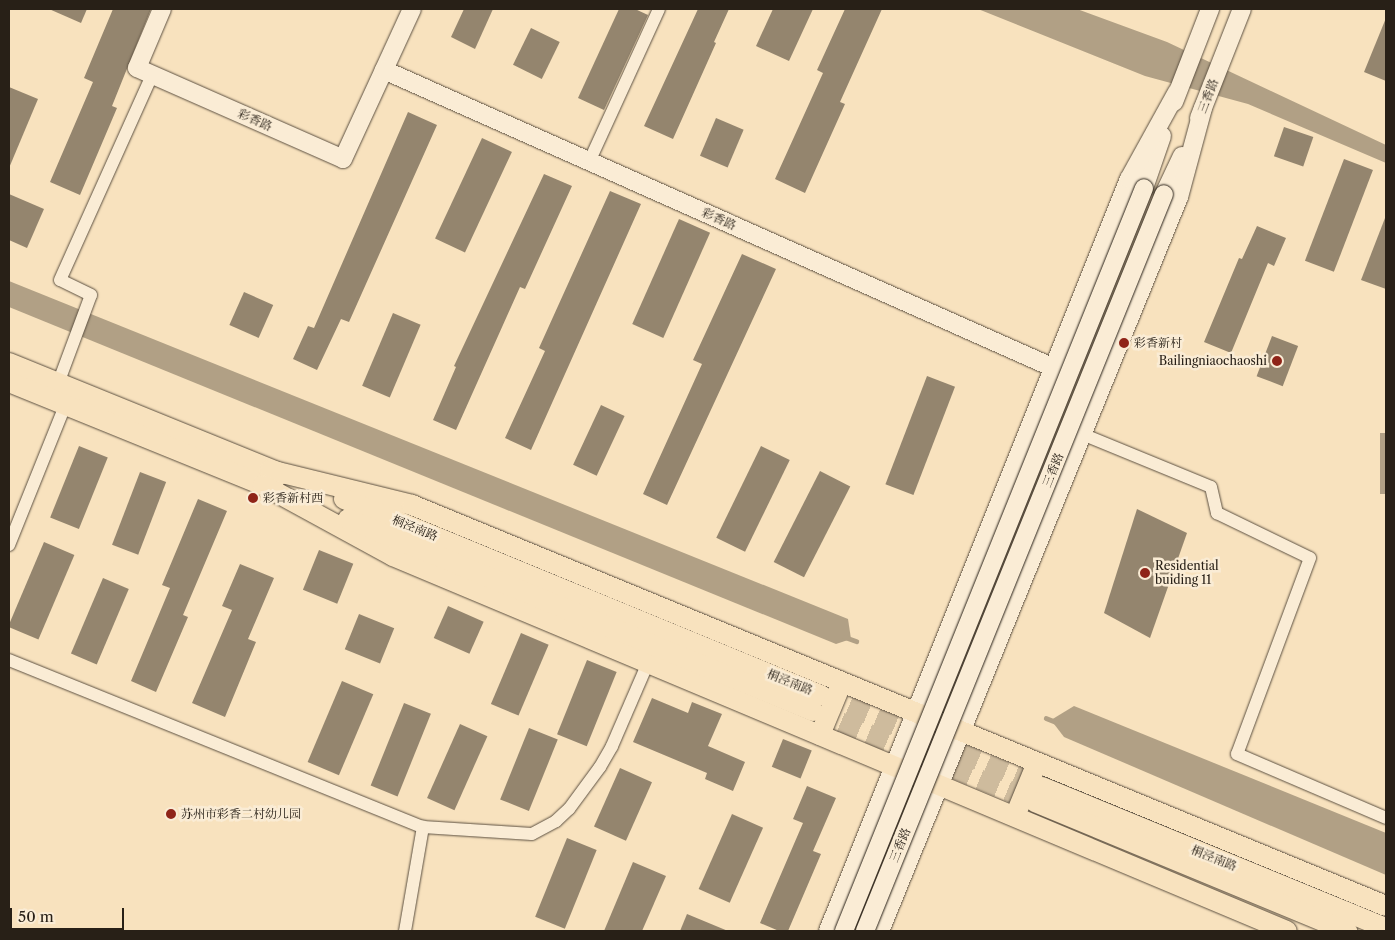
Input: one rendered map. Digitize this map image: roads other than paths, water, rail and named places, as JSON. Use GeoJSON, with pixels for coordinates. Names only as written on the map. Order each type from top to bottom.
{"type":"FeatureCollection","features":[{"type":"Feature","properties":{"kind":"main road","name":"彩香路"},"geometry":{"type":"LineString","coordinates":[[162,9],[136,68],[343,159],[412,9]]}},
{"type":"Feature","properties":{"kind":"main road","name":"三香路"},"geometry":{"type":"LineString","coordinates":[[844,931],[1144,188],[1178,91],[1210,9]]}},
{"type":"Feature","properties":{"kind":"main road","name":"三香路"},"geometry":{"type":"LineString","coordinates":[[865,931],[1164,194],[1204,106],[1242,9]]}},
{"type":"Feature","properties":{"kind":"main road","name":"彩香路"},"geometry":{"type":"LineString","coordinates":[[384,70],[1054,368]]}},
{"type":"Feature","properties":{"kind":"main road"},"geometry":{"type":"LineString","coordinates":[[828,931],[1129,179],[1178,91]]}},
{"type":"Feature","properties":{"kind":"main road"},"geometry":{"type":"LineString","coordinates":[[880,931],[1179,197],[1204,106]]}},
{"type":"Feature","properties":{"kind":"main road","name":"桐泾南路"},"geometry":{"type":"LineString","coordinates":[[9,363],[62,394],[817,703]]}},
{"type":"Feature","properties":{"kind":"main road","name":"桐泾南路"},"geometry":{"type":"LineString","coordinates":[[9,382],[62,394]]}},
{"type":"Feature","properties":{"kind":"main road"},"geometry":{"type":"LineString","coordinates":[[267,478],[393,556],[1288,931]]}},
{"type":"Feature","properties":{"kind":"main road"},"geometry":{"type":"LineString","coordinates":[[267,478],[412,505],[1386,906]]}},
{"type":"Feature","properties":{"kind":"main road"},"geometry":{"type":"LineString","coordinates":[[820,735],[842,682]]}},
{"type":"Feature","properties":{"kind":"main road"},"geometry":{"type":"LineString","coordinates":[[1015,817],[1038,762]]}},
{"type":"Feature","properties":{"kind":"main road","name":"桐泾南路"},"geometry":{"type":"LineString","coordinates":[[1347,931],[1039,794],[1386,928]]}},
{"type":"Feature","properties":{"kind":"street"},"geometry":{"type":"LineString","coordinates":[[589,162],[659,9]]}},
{"type":"Feature","properties":{"kind":"street"},"geometry":{"type":"LineString","coordinates":[[9,545],[62,394],[74,339],[91,295],[60,280],[152,75]]}},
{"type":"Feature","properties":{"kind":"street"},"geometry":{"type":"LineString","coordinates":[[1082,434],[1211,487],[1217,513],[1310,558],[1238,754],[1386,818]]}},
{"type":"Feature","properties":{"kind":"street"},"geometry":{"type":"LineString","coordinates":[[9,660],[424,827],[532,834],[556,822],[584,790],[612,746],[648,663]]}},
{"type":"Feature","properties":{"kind":"street"},"geometry":{"type":"LineString","coordinates":[[406,931],[424,827]]}},
{"type":"Feature","properties":{"kind":"waterway"},"geometry":{"type":"LineString","coordinates":[[845,637],[856,641]]}},
{"type":"Feature","properties":{"kind":"waterway"},"geometry":{"type":"LineString","coordinates":[[1046,718],[1056,722]]}},
{"type":"Feature","properties":{"kind":"tunnel"},"geometry":{"type":"LineString","coordinates":[[821,695],[1042,787]]}},
{"type":"Feature","properties":{"kind":"tunnel"},"geometry":{"type":"LineString","coordinates":[[813,711],[1035,802]]}},
{"type":"Feature","properties":{"kind":"place","name":"彩香新村"},"geometry":{"type":"Point","coordinates":[1124,343]}},
{"type":"Feature","properties":{"kind":"place","name":"Bailingniaochaoshi"},"geometry":{"type":"Point","coordinates":[1277,361]}},
{"type":"Feature","properties":{"kind":"place","name":"彩香新村西"},"geometry":{"type":"Point","coordinates":[253,498]}},
{"type":"Feature","properties":{"kind":"place","name":"Residential buiding 11"},"geometry":{"type":"Point","coordinates":[1145,573]}},
{"type":"Feature","properties":{"kind":"place","name":"苏州市彩香二村幼儿园"},"geometry":{"type":"Point","coordinates":[171,814]}}]}
